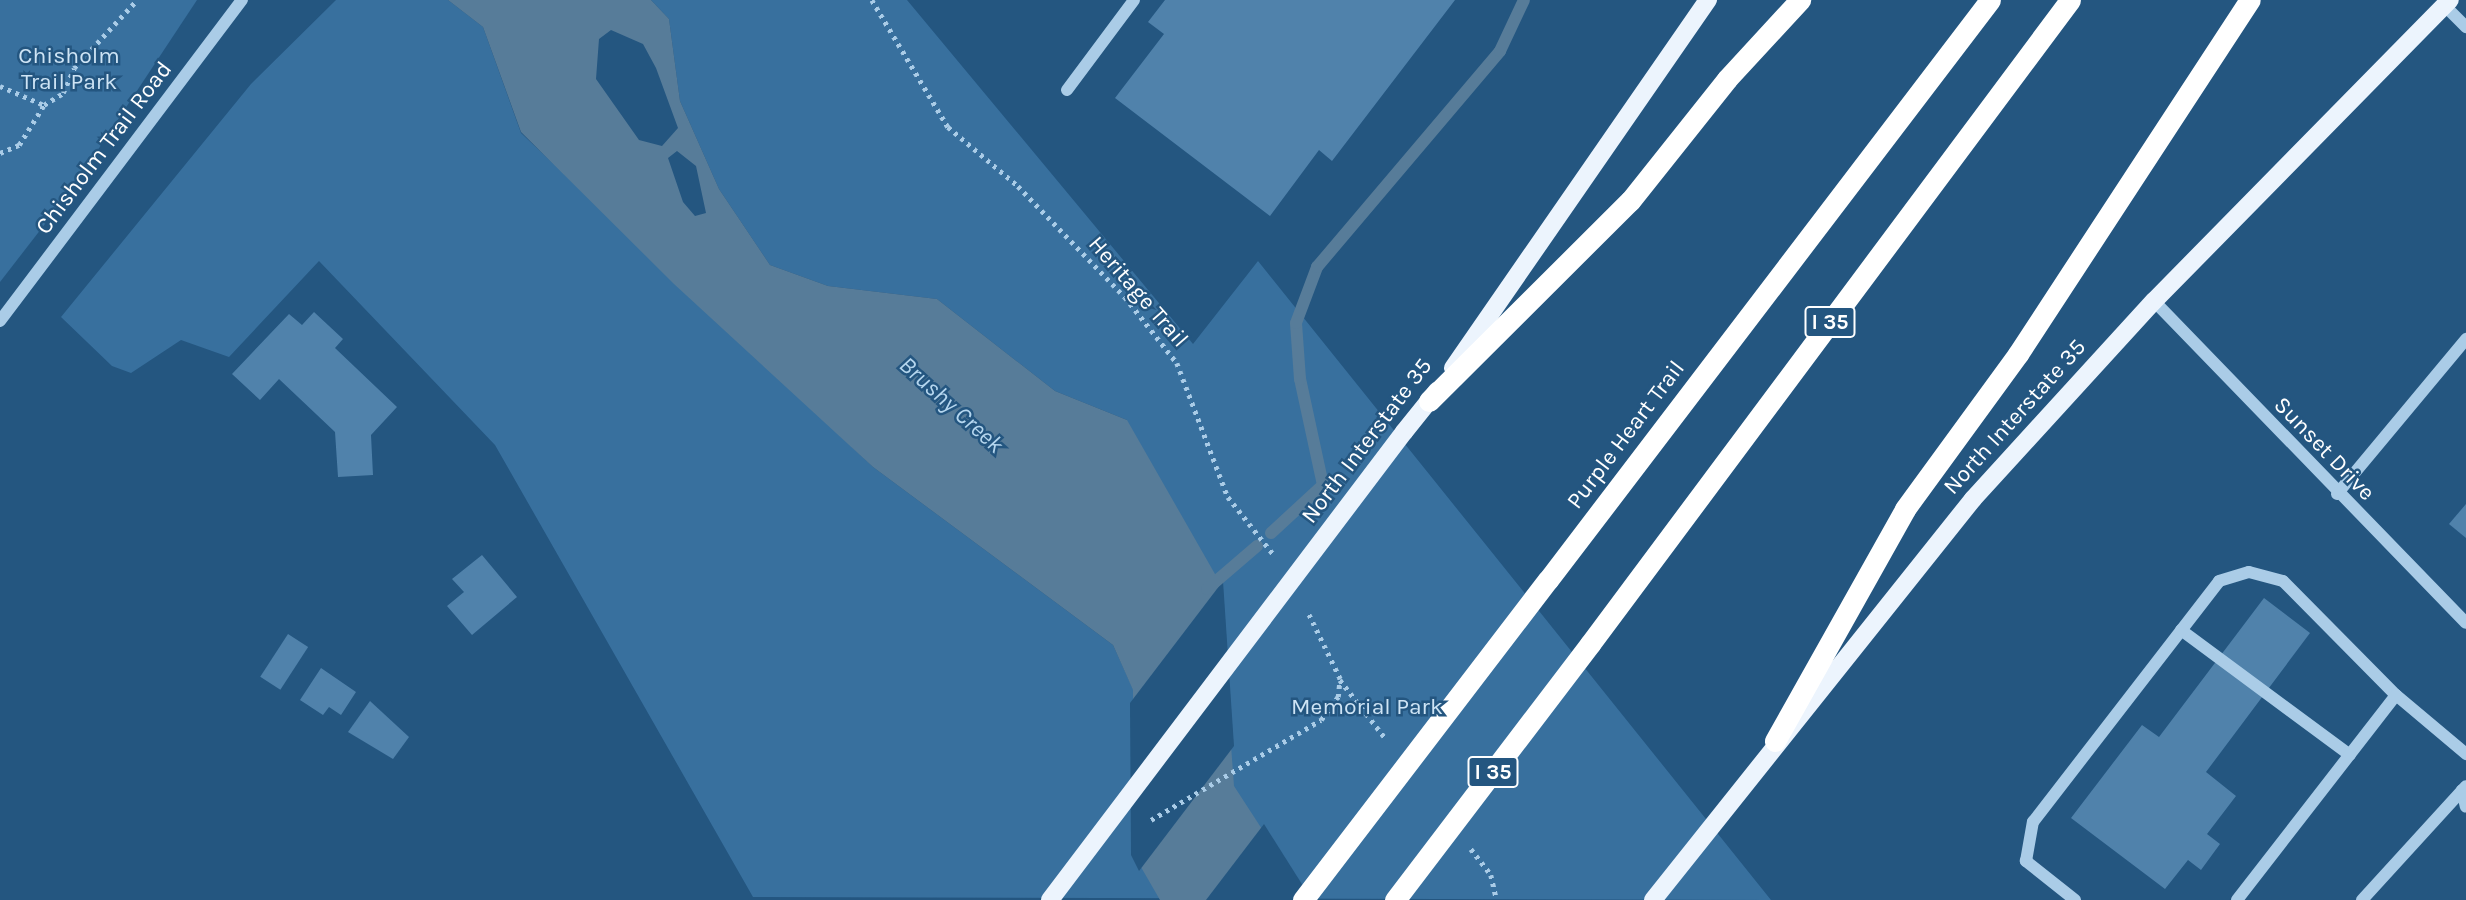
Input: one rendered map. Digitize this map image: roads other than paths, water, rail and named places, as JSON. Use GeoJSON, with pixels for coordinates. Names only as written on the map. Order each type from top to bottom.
{"type":"FeatureCollection","features":[{"type":"Feature","properties":{"kind":"highway"},"geometry":{"type":"LineString","coordinates":[[1429,401],[1630,201],[1727,79],[1800,0]]}},
{"type":"Feature","properties":{"kind":"highway","name":"Purple Heart Trail"},"geometry":{"type":"LineString","coordinates":[[1303,900],[1990,0]]}},
{"type":"Feature","properties":{"kind":"highway","name":"I 35"},"geometry":{"type":"LineString","coordinates":[[1395,900],[1590,644],[2070,0]]}},
{"type":"Feature","properties":{"kind":"highway"},"geometry":{"type":"LineString","coordinates":[[1775,741],[1905,509],[2018,354],[2250,0]]}},
{"type":"Feature","properties":{"kind":"main road","name":"North Interstate 35"},"geometry":{"type":"LineString","coordinates":[[1050,900],[1429,401],[1708,0]]}},
{"type":"Feature","properties":{"kind":"main road","name":"North Interstate 35"},"geometry":{"type":"LineString","coordinates":[[1653,900],[1775,741],[1973,499],[2154,300],[2448,3]]}},
{"type":"Feature","properties":{"kind":"street","name":"Chisholm Trail Road"},"geometry":{"type":"LineString","coordinates":[[0,321],[242,0]]}},
{"type":"Feature","properties":{"kind":"street"},"geometry":{"type":"LineString","coordinates":[[1067,90],[1134,0]]}},
{"type":"Feature","properties":{"kind":"street"},"geometry":{"type":"LineString","coordinates":[[2448,3],[2466,27]]}},
{"type":"Feature","properties":{"kind":"street","name":"Sunset Drive"},"geometry":{"type":"LineString","coordinates":[[2154,300],[2337,494],[2466,623]]}},
{"type":"Feature","properties":{"kind":"street"},"geometry":{"type":"LineString","coordinates":[[2337,494],[2466,339]]}},
{"type":"Feature","properties":{"kind":"street"},"geometry":{"type":"LineString","coordinates":[[2075,900],[2026,861],[2033,822],[2219,581],[2249,572],[2283,581],[2396,695],[2466,754]]}},
{"type":"Feature","properties":{"kind":"street"},"geometry":{"type":"LineString","coordinates":[[2180,630],[2350,754]]}},
{"type":"Feature","properties":{"kind":"street"},"geometry":{"type":"LineString","coordinates":[[2237,900],[2396,695]]}},
{"type":"Feature","properties":{"kind":"street"},"geometry":{"type":"LineString","coordinates":[[2464,788],[2466,807]]}},
{"type":"Feature","properties":{"kind":"street"},"geometry":{"type":"LineString","coordinates":[[2362,900],[2464,788]]}},
{"type":"Feature","properties":{"kind":"water","name":"Brushy Creek"},"geometry":{"type":"Polygon","coordinates":[[[448,0],[651,0],[669,19],[680,101],[719,189],[770,265],[828,286],[937,299],[1055,391],[1127,420],[1219,581],[1234,786],[1308,900],[1160,900],[1134,855],[1133,690],[1113,645],[873,467],[674,284],[521,132],[483,27],[448,0]],[[611,30],[599,39],[596,79],[639,140],[662,146],[678,128],[656,68],[643,44],[611,30]],[[677,151],[668,158],[683,202],[695,216],[706,213],[696,166],[677,151]]]}},
{"type":"Feature","properties":{"kind":"waterway"},"geometry":{"type":"LineString","coordinates":[[1271,533],[1323,485],[1300,379],[1296,323],[1317,267],[1500,51],[1524,0]]}},
{"type":"Feature","properties":{"kind":"waterway"},"geometry":{"type":"LineString","coordinates":[[1207,589],[1257,546]]}},
{"type":"Feature","properties":{"kind":"park label","name":"Chisholm Trail Park"},"geometry":{"type":"Point","coordinates":[69,69]}},
{"type":"Feature","properties":{"kind":"park label","name":"Memorial Park"},"geometry":{"type":"Point","coordinates":[1367,707]}}]}
